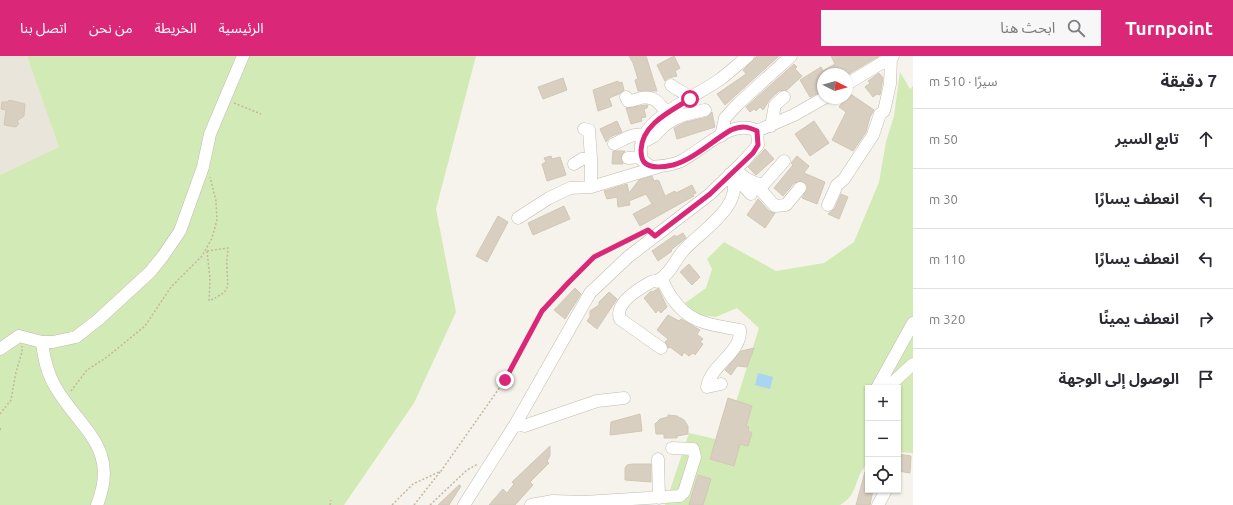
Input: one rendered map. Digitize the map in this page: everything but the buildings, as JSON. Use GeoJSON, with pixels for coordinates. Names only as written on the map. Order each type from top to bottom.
{"type":"FeatureCollection","features":[{"type":"Feature","properties":{"kind":"street"},"geometry":{"type":"LineString","coordinates":[[0,349],[20,336],[42,342],[62,342],[76,337],[99,319],[150,272],[180,231],[204,162],[210,134],[243,56]]}},
{"type":"Feature","properties":{"kind":"street"},"geometry":{"type":"LineString","coordinates":[[663,166],[651,167],[646,164],[641,157],[643,139],[653,125],[720,79],[748,56]]}},
{"type":"Feature","properties":{"kind":"street"},"geometry":{"type":"LineString","coordinates":[[721,136],[725,118],[738,104],[791,56]]}},
{"type":"Feature","properties":{"kind":"street"},"geometry":{"type":"LineString","coordinates":[[853,80],[892,57]]}},
{"type":"Feature","properties":{"kind":"street"},"geometry":{"type":"LineString","coordinates":[[828,205],[837,185],[844,179],[877,127],[880,114],[884,111],[890,84],[892,57]]}},
{"type":"Feature","properties":{"kind":"street"},"geometry":{"type":"LineString","coordinates":[[671,85],[675,89],[682,90],[690,99]]}},
{"type":"Feature","properties":{"kind":"street"},"geometry":{"type":"LineString","coordinates":[[626,97],[628,101],[632,101],[651,97],[657,100],[668,114]]}},
{"type":"Feature","properties":{"kind":"street"},"geometry":{"type":"LineString","coordinates":[[771,126],[775,105],[784,97]]}},
{"type":"Feature","properties":{"kind":"street"},"geometry":{"type":"LineString","coordinates":[[518,218],[532,208],[570,188],[591,187],[680,162],[738,127],[749,127],[757,131],[771,126],[817,102]]}},
{"type":"Feature","properties":{"kind":"street"},"geometry":{"type":"LineString","coordinates":[[643,139],[654,138],[664,126],[683,114],[705,110]]}},
{"type":"Feature","properties":{"kind":"street"},"geometry":{"type":"LineString","coordinates":[[584,129],[589,130],[591,187]]}},
{"type":"Feature","properties":{"kind":"street"},"geometry":{"type":"LineString","coordinates":[[464,505],[516,423],[590,294],[615,268],[710,194],[733,174],[758,145],[757,131]]}},
{"type":"Feature","properties":{"kind":"street"},"geometry":{"type":"LineString","coordinates":[[614,144],[627,137],[638,134],[643,139]]}},
{"type":"Feature","properties":{"kind":"street"},"geometry":{"type":"LineString","coordinates":[[628,158],[641,157]]}},
{"type":"Feature","properties":{"kind":"street"},"geometry":{"type":"LineString","coordinates":[[574,164],[582,159],[591,158]]}},
{"type":"Feature","properties":{"kind":"street"},"geometry":{"type":"LineString","coordinates":[[753,189],[763,185],[784,161]]}},
{"type":"Feature","properties":{"kind":"street"},"geometry":{"type":"LineString","coordinates":[[733,174],[743,177],[753,189],[776,206],[786,206],[800,188]]}},
{"type":"Feature","properties":{"kind":"street"},"geometry":{"type":"LineString","coordinates":[[661,348],[631,327],[619,316],[621,307],[629,297],[642,287],[660,279],[694,236],[714,224],[726,208],[734,190],[735,183],[733,174]]}},
{"type":"Feature","properties":{"kind":"street"},"geometry":{"type":"LineString","coordinates":[[660,279],[675,301],[690,317],[700,323],[740,330],[736,347],[712,373],[707,387],[721,384]]}},
{"type":"Feature","properties":{"kind":"street"},"geometry":{"type":"LineString","coordinates":[[879,385],[913,323]]}},
{"type":"Feature","properties":{"kind":"street"},"geometry":{"type":"LineString","coordinates":[[42,342],[43,358],[49,374],[66,402],[88,429],[102,460],[103,480],[97,505]]}},
{"type":"Feature","properties":{"kind":"street"},"geometry":{"type":"LineString","coordinates":[[890,385],[913,364]]}},
{"type":"Feature","properties":{"kind":"street"},"geometry":{"type":"LineString","coordinates":[[516,423],[524,426],[597,401],[624,398]]}},
{"type":"Feature","properties":{"kind":"street"},"geometry":{"type":"LineString","coordinates":[[531,505],[553,501],[584,502],[657,500],[680,496],[684,492],[695,457],[693,449],[672,448]]}},
{"type":"Feature","properties":{"kind":"street"},"geometry":{"type":"LineString","coordinates":[[657,500],[658,459]]}},
{"type":"Feature","properties":{"kind":"street"},"geometry":{"type":"LineString","coordinates":[[878,505],[884,493]]}},
{"type":"Feature","properties":{"kind":"path"},"geometry":{"type":"LineString","coordinates":[[224,99],[261,114]]}},
{"type":"Feature","properties":{"kind":"path"},"geometry":{"type":"LineString","coordinates":[[66,402],[81,376],[145,326],[171,287],[196,262],[207,248],[214,230],[217,209],[209,172],[204,162]]}},
{"type":"Feature","properties":{"kind":"path"},"geometry":{"type":"LineString","coordinates":[[414,505],[441,471],[505,380],[542,311],[594,257],[648,230],[655,236]]}},
{"type":"Feature","properties":{"kind":"path"},"geometry":{"type":"LineString","coordinates":[[207,248],[207,251],[210,278],[209,301],[226,291],[229,286],[227,268],[228,248],[207,251]]}},
{"type":"Feature","properties":{"kind":"path"},"geometry":{"type":"LineString","coordinates":[[0,414],[11,400],[18,364],[22,352],[23,340],[26,338]]}},
{"type":"Feature","properties":{"kind":"path"},"geometry":{"type":"LineString","coordinates":[[0,428],[2,432]]}},
{"type":"Feature","properties":{"kind":"path"},"geometry":{"type":"LineString","coordinates":[[430,505],[477,463],[487,468]]}},
{"type":"Feature","properties":{"kind":"path"},"geometry":{"type":"LineString","coordinates":[[392,505],[413,484],[441,471]]}},
{"type":"Feature","properties":{"kind":"path"},"geometry":{"type":"LineString","coordinates":[[330,505],[331,500]]}},
{"type":"Feature","properties":{"kind":"shaded area"},"geometry":{"type":"Polygon","coordinates":[[[0,56],[27,56],[60,147],[0,175],[0,56]]]}},
{"type":"Feature","properties":{"kind":"green space"},"geometry":{"type":"Polygon","coordinates":[[[27,56],[476,56],[436,209],[456,312],[414,403],[344,505],[0,505],[0,175],[59,147],[27,56]]]}},
{"type":"Feature","properties":{"kind":"green space"},"geometry":{"type":"Polygon","coordinates":[[[900,72],[910,89],[913,86],[913,453],[901,452],[901,385],[865,385],[865,467],[860,474],[851,496],[840,505],[665,505],[689,433],[724,441],[759,328],[737,308],[716,317],[688,314],[685,303],[706,288],[712,269],[707,259],[724,242],[776,271],[824,263],[854,242],[879,182],[886,142],[894,116],[900,72]]]}},
{"type":"Feature","properties":{"kind":"water"},"geometry":{"type":"Polygon","coordinates":[[[758,373],[773,377],[770,389],[755,385],[758,373]]]}},
{"type":"Feature","properties":{"kind":"route"},"geometry":{"type":"LineString","coordinates":[[505,380],[542,311],[594,257],[608,248],[648,230],[655,236],[684,212],[710,194],[753,153],[758,145],[757,131],[745,126],[731,130],[687,158],[673,165],[651,167],[646,164],[642,160],[641,154],[644,136],[657,121],[690,99]]}}]}
